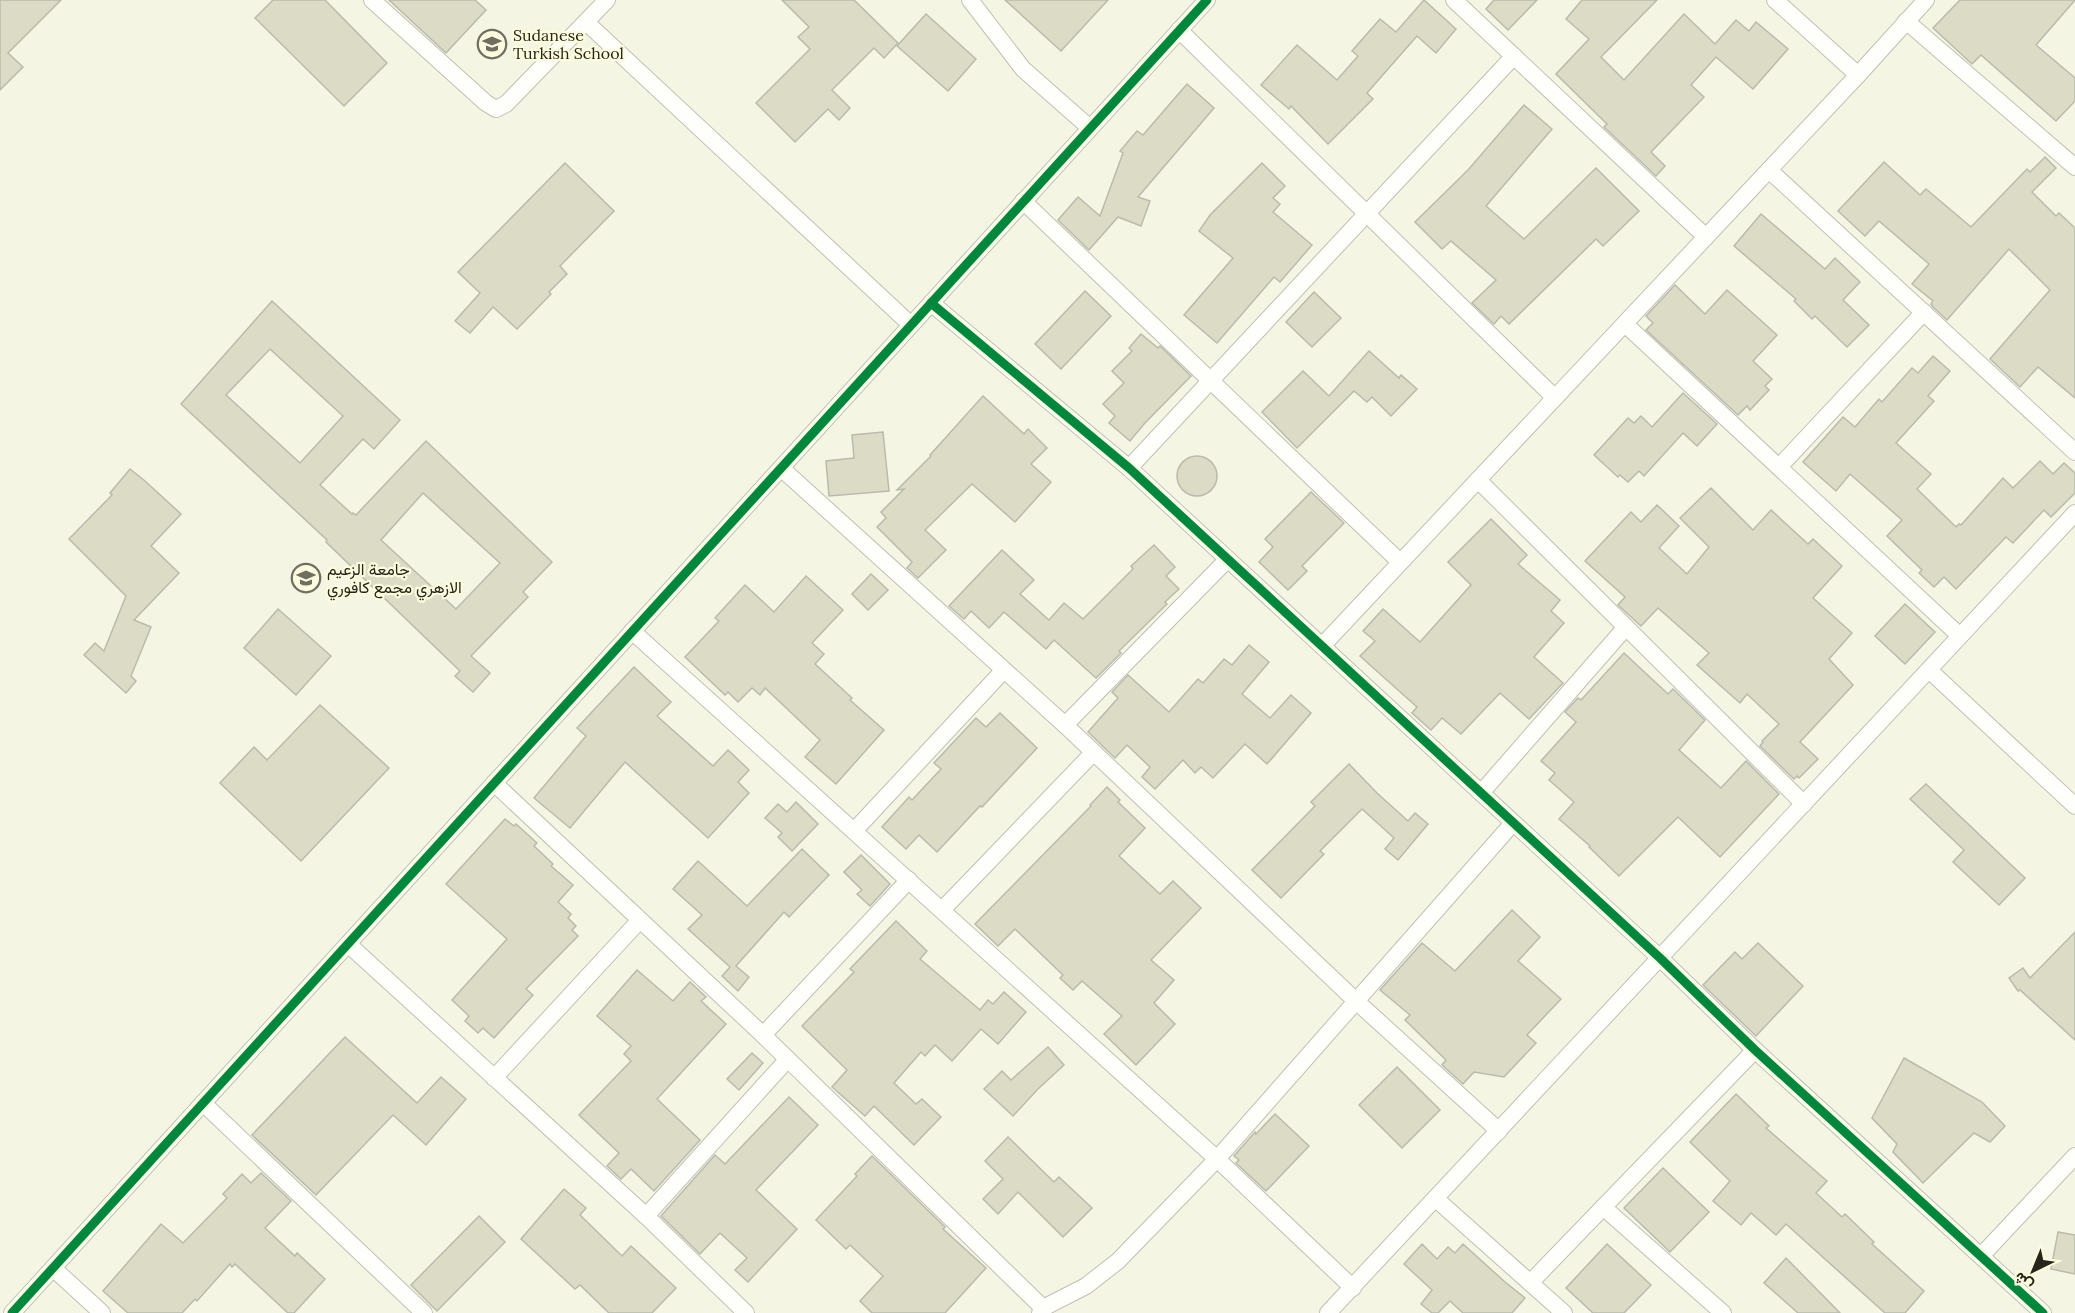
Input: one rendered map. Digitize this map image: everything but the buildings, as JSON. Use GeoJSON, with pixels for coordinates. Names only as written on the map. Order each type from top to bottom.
{"type":"FeatureCollection","features":[{"type":"Feature","properties":{"kind":"street"},"geometry":{"type":"LineString","coordinates":[[372,0],[486,103],[496,109],[506,104],[607,0]]}},
{"type":"Feature","properties":{"kind":"street"},"geometry":{"type":"LineString","coordinates":[[970,0],[1023,69],[1090,128]]}},
{"type":"Feature","properties":{"kind":"street"},"geometry":{"type":"LineString","coordinates":[[12,1313],[1206,0]]}},
{"type":"Feature","properties":{"kind":"street"},"geometry":{"type":"LineString","coordinates":[[1454,0],[1707,237]]}},
{"type":"Feature","properties":{"kind":"street"},"geometry":{"type":"LineString","coordinates":[[1775,0],[1858,75]]}},
{"type":"Feature","properties":{"kind":"street"},"geometry":{"type":"LineString","coordinates":[[1322,646],[1769,171],[1926,0]]}},
{"type":"Feature","properties":{"kind":"street"},"geometry":{"type":"LineString","coordinates":[[1906,21],[2075,167]]}},
{"type":"Feature","properties":{"kind":"street"},"geometry":{"type":"LineString","coordinates":[[586,23],[911,325]]}},
{"type":"Feature","properties":{"kind":"street"},"geometry":{"type":"LineString","coordinates":[[1179,30],[1555,398]]}},
{"type":"Feature","properties":{"kind":"street"},"geometry":{"type":"LineString","coordinates":[[1129,468],[1514,56]]}},
{"type":"Feature","properties":{"kind":"street"},"geometry":{"type":"LineString","coordinates":[[1769,171],[2075,452]]}},
{"type":"Feature","properties":{"kind":"street"},"geometry":{"type":"LineString","coordinates":[[1023,201],[1400,562]]}},
{"type":"Feature","properties":{"kind":"street"},"geometry":{"type":"LineString","coordinates":[[931,303],[1129,468],[1660,958],[1755,1050],[2043,1313]]}},
{"type":"Feature","properties":{"kind":"street"},"geometry":{"type":"LineString","coordinates":[[1779,467],[1924,312]]}},
{"type":"Feature","properties":{"kind":"street"},"geometry":{"type":"LineString","coordinates":[[1625,324],[1960,636]]}},
{"type":"Feature","properties":{"kind":"street"},"geometry":{"type":"LineString","coordinates":[[780,468],[1065,725],[1356,1001],[1499,1131]]}},
{"type":"Feature","properties":{"kind":"street"},"geometry":{"type":"LineString","coordinates":[[1478,480],[1804,804]]}},
{"type":"Feature","properties":{"kind":"street"},"geometry":{"type":"LineString","coordinates":[[1328,1313],[2075,513]]}},
{"type":"Feature","properties":{"kind":"street"},"geometry":{"type":"LineString","coordinates":[[1065,725],[1227,560]]}},
{"type":"Feature","properties":{"kind":"street"},"geometry":{"type":"LineString","coordinates":[[1481,793],[1626,627]]}},
{"type":"Feature","properties":{"kind":"street"},"geometry":{"type":"LineString","coordinates":[[632,631],[1218,1159],[1353,1288]]}},
{"type":"Feature","properties":{"kind":"street"},"geometry":{"type":"LineString","coordinates":[[1929,670],[2075,806]]}},
{"type":"Feature","properties":{"kind":"street"},"geometry":{"type":"LineString","coordinates":[[854,831],[1003,671]]}},
{"type":"Feature","properties":{"kind":"street"},"geometry":{"type":"LineString","coordinates":[[942,910],[1093,753]]}},
{"type":"Feature","properties":{"kind":"street"},"geometry":{"type":"LineString","coordinates":[[494,783],[763,1035],[1042,1311],[1086,1286],[1118,1261],[1218,1159],[1513,823]]}},
{"type":"Feature","properties":{"kind":"street"},"geometry":{"type":"LineString","coordinates":[[763,1035],[909,880]]}},
{"type":"Feature","properties":{"kind":"street"},"geometry":{"type":"LineString","coordinates":[[494,1078],[640,920]]}},
{"type":"Feature","properties":{"kind":"street"},"geometry":{"type":"LineString","coordinates":[[348,944],[646,1216],[727,1305],[746,1313]]}},
{"type":"Feature","properties":{"kind":"street"},"geometry":{"type":"LineString","coordinates":[[1530,1283],[1755,1050]]}},
{"type":"Feature","properties":{"kind":"street"},"geometry":{"type":"LineString","coordinates":[[646,1216],[787,1060]]}},
{"type":"Feature","properties":{"kind":"street"},"geometry":{"type":"LineString","coordinates":[[203,1103],[424,1313]]}},
{"type":"Feature","properties":{"kind":"street"},"geometry":{"type":"LineString","coordinates":[[1981,1256],[2075,1156]]}},
{"type":"Feature","properties":{"kind":"street"},"geometry":{"type":"LineString","coordinates":[[1436,1199],[1564,1313]]}},
{"type":"Feature","properties":{"kind":"street"},"geometry":{"type":"LineString","coordinates":[[1604,1207],[1723,1313]]}},
{"type":"Feature","properties":{"kind":"street"},"geometry":{"type":"LineString","coordinates":[[53,1268],[102,1313]]}},
{"type":"Feature","properties":{"kind":"cycle path"},"geometry":{"type":"LineString","coordinates":[[12,1313],[1207,0]]}},
{"type":"Feature","properties":{"kind":"cycle path"},"geometry":{"type":"LineString","coordinates":[[931,303],[1129,468],[1660,958],[1755,1050],[2043,1313]]}},
{"type":"Feature","properties":{"kind":"place","name":"Sudanese Turkish School"},"geometry":{"type":"Point","coordinates":[492,44]}},
{"type":"Feature","properties":{"kind":"place","name":"جامعة الزعيم الازهري مجمع كافوري"},"geometry":{"type":"Point","coordinates":[306,578]}}]}
